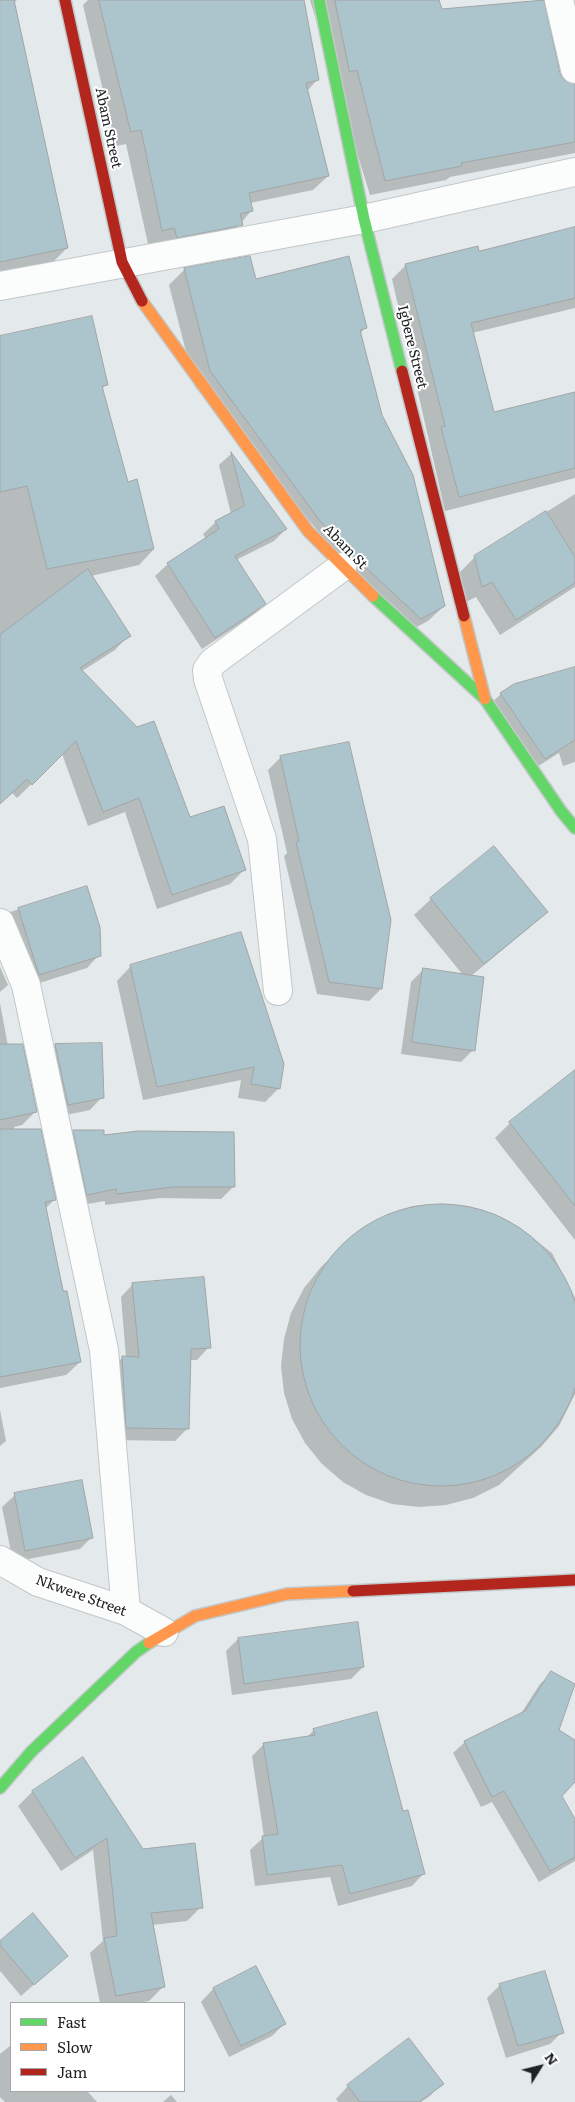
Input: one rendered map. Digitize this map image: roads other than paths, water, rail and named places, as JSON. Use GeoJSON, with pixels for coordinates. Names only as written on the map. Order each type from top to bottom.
{"type":"FeatureCollection","features":[{"type":"Feature","properties":{"kind":"street","name":"Abam Street"},"geometry":{"type":"LineString","coordinates":[[65,0],[122,262]]}},
{"type":"Feature","properties":{"kind":"street","name":"Igbere Street"},"geometry":{"type":"LineString","coordinates":[[319,0],[364,219],[485,699]]}},
{"type":"Feature","properties":{"kind":"street"},"geometry":{"type":"LineString","coordinates":[[560,0],[575,68]]}},
{"type":"Feature","properties":{"kind":"street"},"geometry":{"type":"LineString","coordinates":[[0,286],[122,262],[364,219],[575,172]]}},
{"type":"Feature","properties":{"kind":"street","name":"Abam St"},"geometry":{"type":"LineString","coordinates":[[122,262],[147,311],[308,531],[342,567],[485,699],[561,811],[575,828]]}},
{"type":"Feature","properties":{"kind":"street"},"geometry":{"type":"LineString","coordinates":[[278,992],[262,839],[208,679],[207,670],[213,662],[342,567]]}},
{"type":"Feature","properties":{"kind":"street"},"geometry":{"type":"LineString","coordinates":[[0,922],[26,985],[104,1350],[126,1611]]}},
{"type":"Feature","properties":{"kind":"street","name":"Nkwere Street"},"geometry":{"type":"LineString","coordinates":[[0,1560],[38,1582],[126,1611],[164,1632]]}},
{"type":"Feature","properties":{"kind":"street"},"geometry":{"type":"LineString","coordinates":[[0,1788],[30,1752],[136,1652],[164,1632],[195,1616],[287,1594],[575,1580]]}}]}
